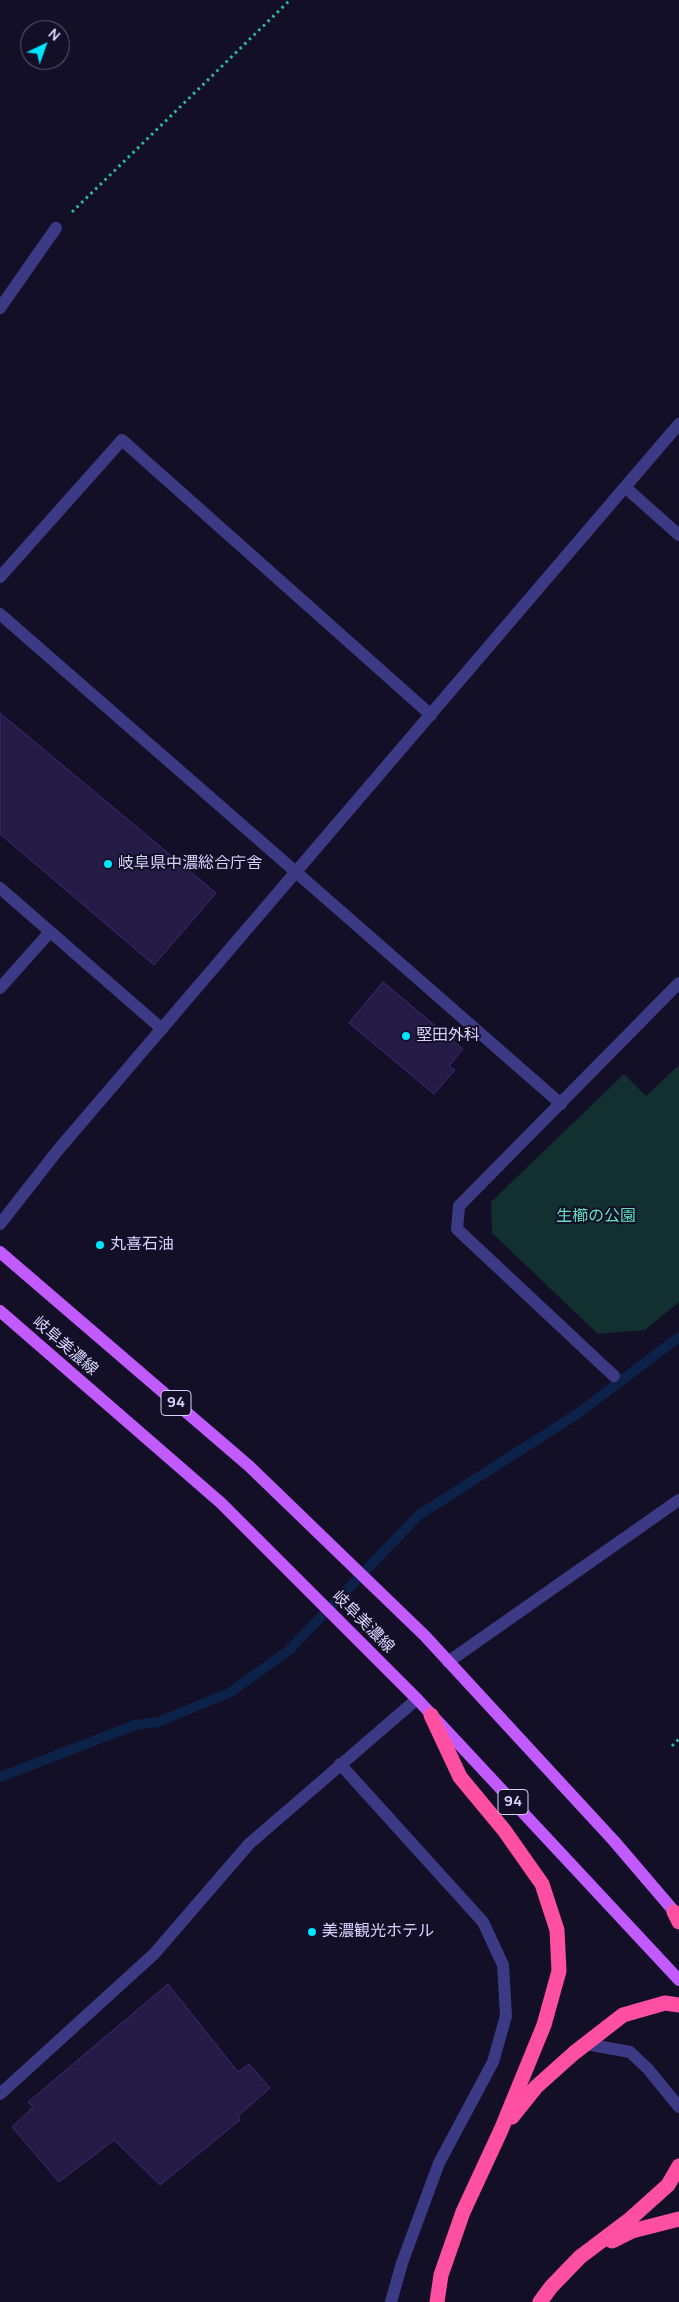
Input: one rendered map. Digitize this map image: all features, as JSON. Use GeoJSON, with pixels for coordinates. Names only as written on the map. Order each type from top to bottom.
{"type":"FeatureCollection","features":[{"type":"Feature","properties":{"kind":"highway"},"geometry":{"type":"LineString","coordinates":[[431,1715],[460,1777],[504,1830],[542,1884],[557,1930],[559,1971],[544,2025],[501,2130],[462,2212],[441,2275],[437,2302]]}},
{"type":"Feature","properties":{"kind":"highway"},"geometry":{"type":"LineString","coordinates":[[501,2130],[536,2087],[586,2044],[624,2015],[665,2003],[679,2005]]}},
{"type":"Feature","properties":{"kind":"highway"},"geometry":{"type":"LineString","coordinates":[[540,2302],[550,2287],[580,2257],[630,2220],[668,2185],[679,2166]]}},
{"type":"Feature","properties":{"kind":"highway"},"geometry":{"type":"LineString","coordinates":[[580,2257],[632,2231],[679,2219]]}},
{"type":"Feature","properties":{"kind":"main road","name":"岐阜美濃線"},"geometry":{"type":"LineString","coordinates":[[0,1252],[248,1466],[378,1591],[448,1662],[614,1841],[677,1917]]}},
{"type":"Feature","properties":{"kind":"main road","name":"岐阜美濃線"},"geometry":{"type":"LineString","coordinates":[[0,1311],[221,1503],[417,1699],[679,1980]]}},
{"type":"Feature","properties":{"kind":"street"},"geometry":{"type":"LineString","coordinates":[[0,308],[56,228]]}},
{"type":"Feature","properties":{"kind":"street"},"geometry":{"type":"LineString","coordinates":[[0,1224],[58,1150],[679,424]]}},
{"type":"Feature","properties":{"kind":"street"},"geometry":{"type":"LineString","coordinates":[[0,577],[122,440],[431,715]]}},
{"type":"Feature","properties":{"kind":"street"},"geometry":{"type":"LineString","coordinates":[[626,488],[679,535]]}},
{"type":"Feature","properties":{"kind":"street"},"geometry":{"type":"LineString","coordinates":[[0,614],[561,1104]]}},
{"type":"Feature","properties":{"kind":"street"},"geometry":{"type":"LineString","coordinates":[[0,888],[162,1029]]}},
{"type":"Feature","properties":{"kind":"street"},"geometry":{"type":"LineString","coordinates":[[0,988],[50,932]]}},
{"type":"Feature","properties":{"kind":"street"},"geometry":{"type":"LineString","coordinates":[[614,1376],[457,1229],[459,1206],[679,983]]}},
{"type":"Feature","properties":{"kind":"street"},"geometry":{"type":"LineString","coordinates":[[448,1662],[679,1500]]}},
{"type":"Feature","properties":{"kind":"street"},"geometry":{"type":"LineString","coordinates":[[0,2094],[154,1954],[249,1844],[417,1699]]}},
{"type":"Feature","properties":{"kind":"street"},"geometry":{"type":"LineString","coordinates":[[340,1764],[483,1922],[502,1965],[506,2016],[493,2062],[439,2163],[402,2263],[391,2302]]}},
{"type":"Feature","properties":{"kind":"street"},"geometry":{"type":"LineString","coordinates":[[586,2044],[630,2052],[648,2069],[679,2107]]}},
{"type":"Feature","properties":{"kind":"path"},"geometry":{"type":"LineString","coordinates":[[56,228],[290,0]]}},
{"type":"Feature","properties":{"kind":"path"},"geometry":{"type":"LineString","coordinates":[[672,1746],[679,1739]]}},
{"type":"Feature","properties":{"kind":"green space","name":"生櫛の公園"},"geometry":{"type":"Polygon","coordinates":[[[679,1065],[679,1302],[645,1330],[598,1334],[492,1233],[491,1202],[624,1074],[646,1096],[679,1065]]]}},
{"type":"Feature","properties":{"kind":"building","name":"岐阜県中濃総合庁舎"},"geometry":{"type":"Polygon","coordinates":[[[0,713],[216,893],[154,965],[0,834],[0,713]]]}},
{"type":"Feature","properties":{"kind":"building","name":"堅田外科"},"geometry":{"type":"Polygon","coordinates":[[[383,982],[463,1049],[449,1066],[455,1070],[434,1094],[349,1023],[383,982]]]}},
{"type":"Feature","properties":{"kind":"building"},"geometry":{"type":"Polygon","coordinates":[[[168,1984],[238,2072],[249,2064],[270,2088],[238,2116],[240,2120],[160,2185],[114,2140],[59,2182],[12,2127],[33,2107],[28,2102],[168,1984]]]}},
{"type":"Feature","properties":{"kind":"waterway"},"geometry":{"type":"LineString","coordinates":[[0,1777],[135,1725],[158,1722],[231,1692],[289,1650],[419,1515],[577,1414],[679,1337]]}},
{"type":"Feature","properties":{"kind":"place","name":"岐阜県中濃総合庁舎"},"geometry":{"type":"Point","coordinates":[108,864]}},
{"type":"Feature","properties":{"kind":"place","name":"堅田外科"},"geometry":{"type":"Point","coordinates":[406,1036]}},
{"type":"Feature","properties":{"kind":"place","name":"丸喜石油"},"geometry":{"type":"Point","coordinates":[100,1245]}},
{"type":"Feature","properties":{"kind":"place","name":"美濃観光ホテル"},"geometry":{"type":"Point","coordinates":[312,1932]}}]}
